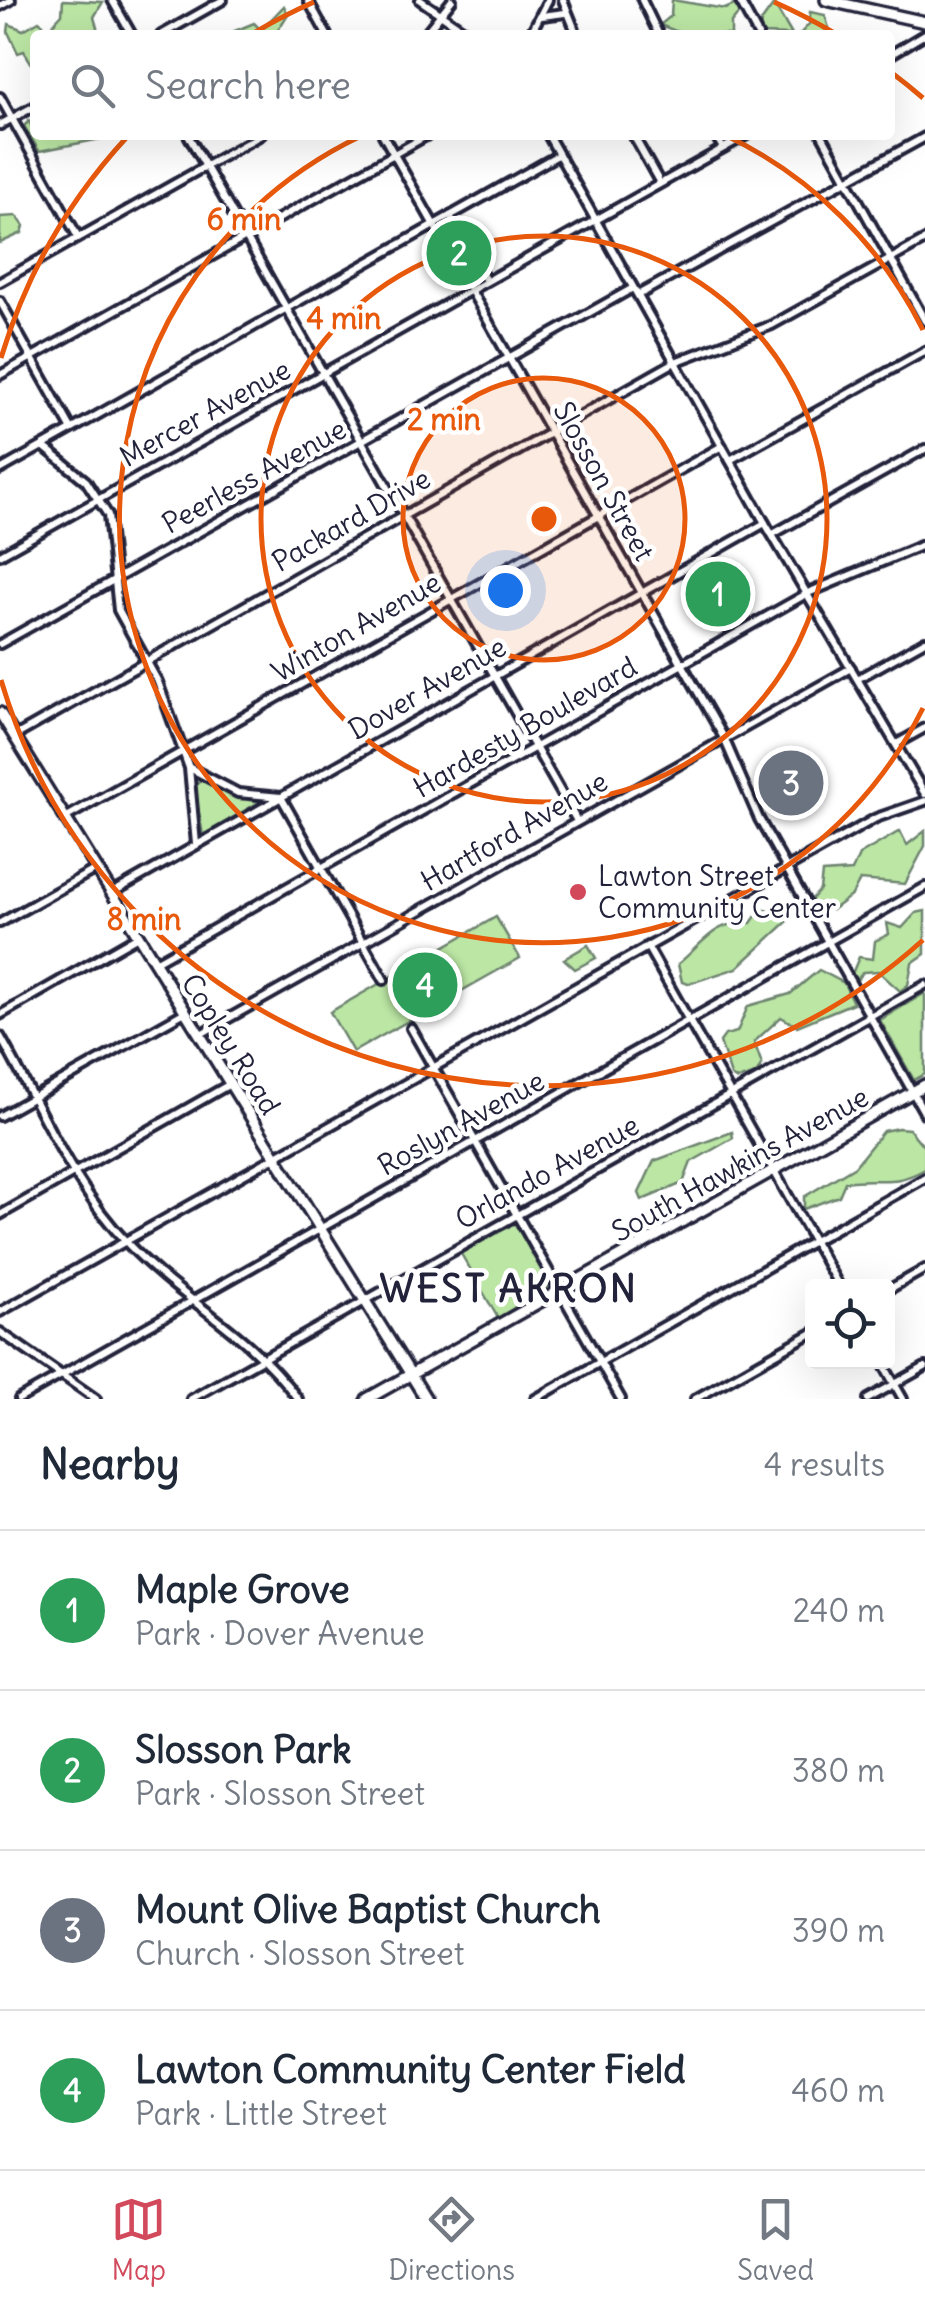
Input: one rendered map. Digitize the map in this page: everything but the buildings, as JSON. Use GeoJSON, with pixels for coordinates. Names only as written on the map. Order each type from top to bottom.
{"type":"FeatureCollection","features":[{"type":"Feature","properties":{"kind":"main road"},"geometry":{"type":"LineString","coordinates":[[826,0],[925,22]]}},
{"type":"Feature","properties":{"kind":"main road","name":"Copley Road"},"geometry":{"type":"LineString","coordinates":[[0,713],[426,1399]]}},
{"type":"Feature","properties":{"kind":"main road","name":"South Hawkins Avenue"},"geometry":{"type":"LineString","coordinates":[[368,1399],[925,1085]]}},
{"type":"Feature","properties":{"kind":"street"},"geometry":{"type":"LineString","coordinates":[[0,6],[12,0]]}},
{"type":"Feature","properties":{"kind":"street"},"geometry":{"type":"LineString","coordinates":[[112,0],[129,30]]}},
{"type":"Feature","properties":{"kind":"street"},"geometry":{"type":"LineString","coordinates":[[170,30],[223,0]]}},
{"type":"Feature","properties":{"kind":"street"},"geometry":{"type":"LineString","coordinates":[[308,0],[324,30]]}},
{"type":"Feature","properties":{"kind":"street"},"geometry":{"type":"LineString","coordinates":[[420,0],[465,30]]}},
{"type":"Feature","properties":{"kind":"street"},"geometry":{"type":"LineString","coordinates":[[428,30],[452,0]]}},
{"type":"Feature","properties":{"kind":"street"},"geometry":{"type":"LineString","coordinates":[[533,30],[548,0]]}},
{"type":"Feature","properties":{"kind":"street"},"geometry":{"type":"LineString","coordinates":[[563,0],[574,30]]}},
{"type":"Feature","properties":{"kind":"street"},"geometry":{"type":"LineString","coordinates":[[642,0],[657,30]]}},
{"type":"Feature","properties":{"kind":"street"},"geometry":{"type":"LineString","coordinates":[[738,0],[755,30]]}},
{"type":"Feature","properties":{"kind":"street"},"geometry":{"type":"LineString","coordinates":[[541,16],[565,13]]}},
{"type":"Feature","properties":{"kind":"street"},"geometry":{"type":"LineString","coordinates":[[895,52],[925,34]]}},
{"type":"Feature","properties":{"kind":"street"},"geometry":{"type":"LineString","coordinates":[[0,97],[78,238]]}},
{"type":"Feature","properties":{"kind":"street"},"geometry":{"type":"LineString","coordinates":[[0,125],[30,109]]}},
{"type":"Feature","properties":{"kind":"street","name":"Peerless Avenue"},"geometry":{"type":"LineString","coordinates":[[0,644],[509,358],[925,137]]}},
{"type":"Feature","properties":{"kind":"street"},"geometry":{"type":"LineString","coordinates":[[191,140],[577,821]]}},
{"type":"Feature","properties":{"kind":"street"},"geometry":{"type":"LineString","coordinates":[[0,282],[252,140]]}},
{"type":"Feature","properties":{"kind":"street","name":"Slosson Street"},"geometry":{"type":"LineString","coordinates":[[387,140],[724,738],[786,868],[925,1114]]}},
{"type":"Feature","properties":{"kind":"street"},"geometry":{"type":"LineString","coordinates":[[0,375],[419,140]]}},
{"type":"Feature","properties":{"kind":"street"},"geometry":{"type":"LineString","coordinates":[[0,1312],[786,868],[892,810],[925,797],[550,140]]}},
{"type":"Feature","properties":{"kind":"street"},"geometry":{"type":"LineString","coordinates":[[636,140],[660,183]]}},
{"type":"Feature","properties":{"kind":"street"},"geometry":{"type":"LineString","coordinates":[[718,140],[723,148]]}},
{"type":"Feature","properties":{"kind":"street","name":"Mercer Avenue"},"geometry":{"type":"LineString","coordinates":[[0,555],[738,140]]}},
{"type":"Feature","properties":{"kind":"street"},"geometry":{"type":"LineString","coordinates":[[825,140],[925,321]]}},
{"type":"Feature","properties":{"kind":"street"},"geometry":{"type":"LineString","coordinates":[[0,470],[558,155]]}},
{"type":"Feature","properties":{"kind":"street"},"geometry":{"type":"LineString","coordinates":[[450,216],[486,280]]}},
{"type":"Feature","properties":{"kind":"street","name":"Packard Drive"},"geometry":{"type":"LineString","coordinates":[[15,736],[676,362],[772,325],[925,240]]}},
{"type":"Feature","properties":{"kind":"street"},"geometry":{"type":"LineString","coordinates":[[0,301],[70,428]]}},
{"type":"Feature","properties":{"kind":"street"},"geometry":{"type":"LineString","coordinates":[[730,460],[925,351]]}},
{"type":"Feature","properties":{"kind":"street"},"geometry":{"type":"LineString","coordinates":[[43,446],[100,498],[114,538],[112,580],[123,622],[148,661],[189,768],[196,845]]}},
{"type":"Feature","properties":{"kind":"street","name":"Winton Avenue"},"geometry":{"type":"LineString","coordinates":[[65,818],[722,446]]}},
{"type":"Feature","properties":{"kind":"street"},"geometry":{"type":"LineString","coordinates":[[773,534],[925,449]]}},
{"type":"Feature","properties":{"kind":"street","name":"Dover Avenue"},"geometry":{"type":"LineString","coordinates":[[112,893],[766,522]]}},
{"type":"Feature","properties":{"kind":"street","name":"Hardesty Boulevard"},"geometry":{"type":"LineString","coordinates":[[154,963],[808,593],[925,544]]}},
{"type":"Feature","properties":{"kind":"street"},"geometry":{"type":"LineString","coordinates":[[859,678],[925,641]]}},
{"type":"Feature","properties":{"kind":"street","name":"Hartford Avenue"},"geometry":{"type":"LineString","coordinates":[[199,1035],[851,668]]}},
{"type":"Feature","properties":{"kind":"street"},"geometry":{"type":"LineString","coordinates":[[898,744],[925,728]]}},
{"type":"Feature","properties":{"kind":"street"},"geometry":{"type":"LineString","coordinates":[[189,768],[238,792],[281,797],[384,980]]}},
{"type":"Feature","properties":{"kind":"street"},"geometry":{"type":"LineString","coordinates":[[0,924],[96,868]]}},
{"type":"Feature","properties":{"kind":"street","name":"Roslyn Avenue"},"geometry":{"type":"LineString","coordinates":[[19,1399],[925,887]]}},
{"type":"Feature","properties":{"kind":"street"},"geometry":{"type":"LineString","coordinates":[[0,1015],[138,936]]}},
{"type":"Feature","properties":{"kind":"street"},"geometry":{"type":"LineString","coordinates":[[647,946],[836,1279]]}},
{"type":"Feature","properties":{"kind":"street","name":"Orlando Avenue"},"geometry":{"type":"LineString","coordinates":[[191,1399],[925,984]]}},
{"type":"Feature","properties":{"kind":"street"},"geometry":{"type":"LineString","coordinates":[[0,1116],[185,1012]]}},
{"type":"Feature","properties":{"kind":"street"},"geometry":{"type":"LineString","coordinates":[[412,1028],[621,1399]]}},
{"type":"Feature","properties":{"kind":"street"},"geometry":{"type":"LineString","coordinates":[[0,1036],[76,1172],[125,1242],[265,1357],[298,1399]]}},
{"type":"Feature","properties":{"kind":"street"},"geometry":{"type":"LineString","coordinates":[[0,1215],[230,1084]]}},
{"type":"Feature","properties":{"kind":"street"},"geometry":{"type":"LineString","coordinates":[[534,1399],[925,1178]]}},
{"type":"Feature","properties":{"kind":"street"},"geometry":{"type":"LineString","coordinates":[[895,1286],[925,1269]]}},
{"type":"Feature","properties":{"kind":"street"},"geometry":{"type":"LineString","coordinates":[[0,1332],[96,1399]]}},
{"type":"Feature","properties":{"kind":"street"},"geometry":{"type":"LineString","coordinates":[[695,1399],[805,1337]]}},
{"type":"Feature","properties":{"kind":"street"},"geometry":{"type":"LineString","coordinates":[[868,1399],[925,1367]]}},
{"type":"Feature","properties":{"kind":"street"},"geometry":{"type":"LineString","coordinates":[[886,1369],[902,1399]]}},
{"type":"Feature","properties":{"kind":"green space"},"geometry":{"type":"Polygon","coordinates":[[[63,0],[103,2],[94,17],[98,30],[30,30],[30,61],[24,51],[18,53],[8,32],[9,24],[23,30],[39,21],[48,29],[62,14],[63,0]]]}},
{"type":"Feature","properties":{"kind":"green space"},"geometry":{"type":"Polygon","coordinates":[[[672,0],[725,9],[734,5],[741,11],[731,23],[731,30],[673,30],[660,25],[671,16],[672,0]]]}},
{"type":"Feature","properties":{"kind":"green space"},"geometry":{"type":"Polygon","coordinates":[[[774,4],[789,30],[760,30],[761,22],[774,4]]]}},
{"type":"Feature","properties":{"kind":"green space"},"geometry":{"type":"Polygon","coordinates":[[[284,6],[288,14],[278,30],[261,30],[284,6]]]}},
{"type":"Feature","properties":{"kind":"green space"},"geometry":{"type":"Polygon","coordinates":[[[810,12],[825,15],[830,30],[804,30],[810,23],[810,12]]]}},
{"type":"Feature","properties":{"kind":"green space"},"geometry":{"type":"Polygon","coordinates":[[[254,23],[261,30],[237,30],[254,23]]]}},
{"type":"Feature","properties":{"kind":"green space"},"geometry":{"type":"Polygon","coordinates":[[[32,140],[95,140],[39,151],[32,140]]]}},
{"type":"Feature","properties":{"kind":"green space"},"geometry":{"type":"Polygon","coordinates":[[[17,216],[24,226],[22,233],[0,243],[0,217],[17,216]]]}},
{"type":"Feature","properties":{"kind":"green space"},"geometry":{"type":"Polygon","coordinates":[[[450,224],[479,276],[471,283],[440,230],[450,224]]]}},
{"type":"Feature","properties":{"kind":"green space"},"geometry":{"type":"Polygon","coordinates":[[[711,561],[743,617],[725,628],[693,571],[711,561]]]}},
{"type":"Feature","properties":{"kind":"green space"},"geometry":{"type":"Polygon","coordinates":[[[203,779],[259,802],[203,835],[194,786],[203,779]]]}},
{"type":"Feature","properties":{"kind":"green space"},"geometry":{"type":"Polygon","coordinates":[[[900,831],[907,845],[925,831],[925,846],[905,884],[860,880],[852,895],[832,910],[810,901],[820,890],[822,873],[852,871],[859,855],[900,831]]]}},
{"type":"Feature","properties":{"kind":"green space"},"geometry":{"type":"Polygon","coordinates":[[[761,909],[787,915],[788,921],[737,968],[688,984],[682,982],[678,964],[718,929],[751,923],[761,909]]]}},
{"type":"Feature","properties":{"kind":"green space"},"geometry":{"type":"Polygon","coordinates":[[[925,911],[925,954],[912,963],[908,985],[900,991],[878,971],[863,972],[857,980],[851,976],[859,957],[873,959],[875,941],[889,934],[887,923],[902,928],[916,913],[925,911]]]}},
{"type":"Feature","properties":{"kind":"green space"},"geometry":{"type":"Polygon","coordinates":[[[496,917],[520,958],[353,1052],[330,1012],[496,917]]]}},
{"type":"Feature","properties":{"kind":"green space"},"geometry":{"type":"Polygon","coordinates":[[[588,945],[596,958],[575,969],[564,959],[588,945]]]}},
{"type":"Feature","properties":{"kind":"green space"},"geometry":{"type":"Polygon","coordinates":[[[819,970],[844,983],[853,1003],[797,1026],[781,1017],[754,1042],[762,1064],[756,1074],[737,1080],[731,1076],[720,1042],[725,1035],[737,1032],[748,1006],[790,994],[819,970]]]}},
{"type":"Feature","properties":{"kind":"green space"},"geometry":{"type":"Polygon","coordinates":[[[925,993],[925,1074],[914,1080],[880,1020],[925,993]]]}},
{"type":"Feature","properties":{"kind":"green space"},"geometry":{"type":"Polygon","coordinates":[[[909,1129],[925,1148],[925,1169],[894,1180],[845,1182],[839,1196],[804,1209],[804,1197],[855,1166],[883,1131],[909,1129]]]}},
{"type":"Feature","properties":{"kind":"green space"},"geometry":{"type":"Polygon","coordinates":[[[732,1132],[733,1138],[691,1162],[683,1183],[642,1200],[639,1193],[654,1161],[732,1132]]]}},
{"type":"Feature","properties":{"kind":"green space"},"geometry":{"type":"Polygon","coordinates":[[[513,1220],[552,1284],[498,1318],[460,1252],[513,1220]]]}},
{"type":"Feature","properties":{"kind":"place","name":"Slosson Park"},"geometry":{"type":"Point","coordinates":[459,253]}},
{"type":"Feature","properties":{"kind":"place","name":"Maple Grove"},"geometry":{"type":"Point","coordinates":[718,594]}},
{"type":"Feature","properties":{"kind":"place","name":"Mount Olive Baptist Church"},"geometry":{"type":"Point","coordinates":[791,783]}},
{"type":"Feature","properties":{"kind":"place","name":"Lawton Street Community Center"},"geometry":{"type":"Point","coordinates":[578,892]}},
{"type":"Feature","properties":{"kind":"place","name":"Lawton Community Center Field"},"geometry":{"type":"Point","coordinates":[425,985]}},
{"type":"Feature","properties":{"kind":"district","name":"WEST AKRON"},"geometry":{"type":"Point","coordinates":[509,1289]}}]}
